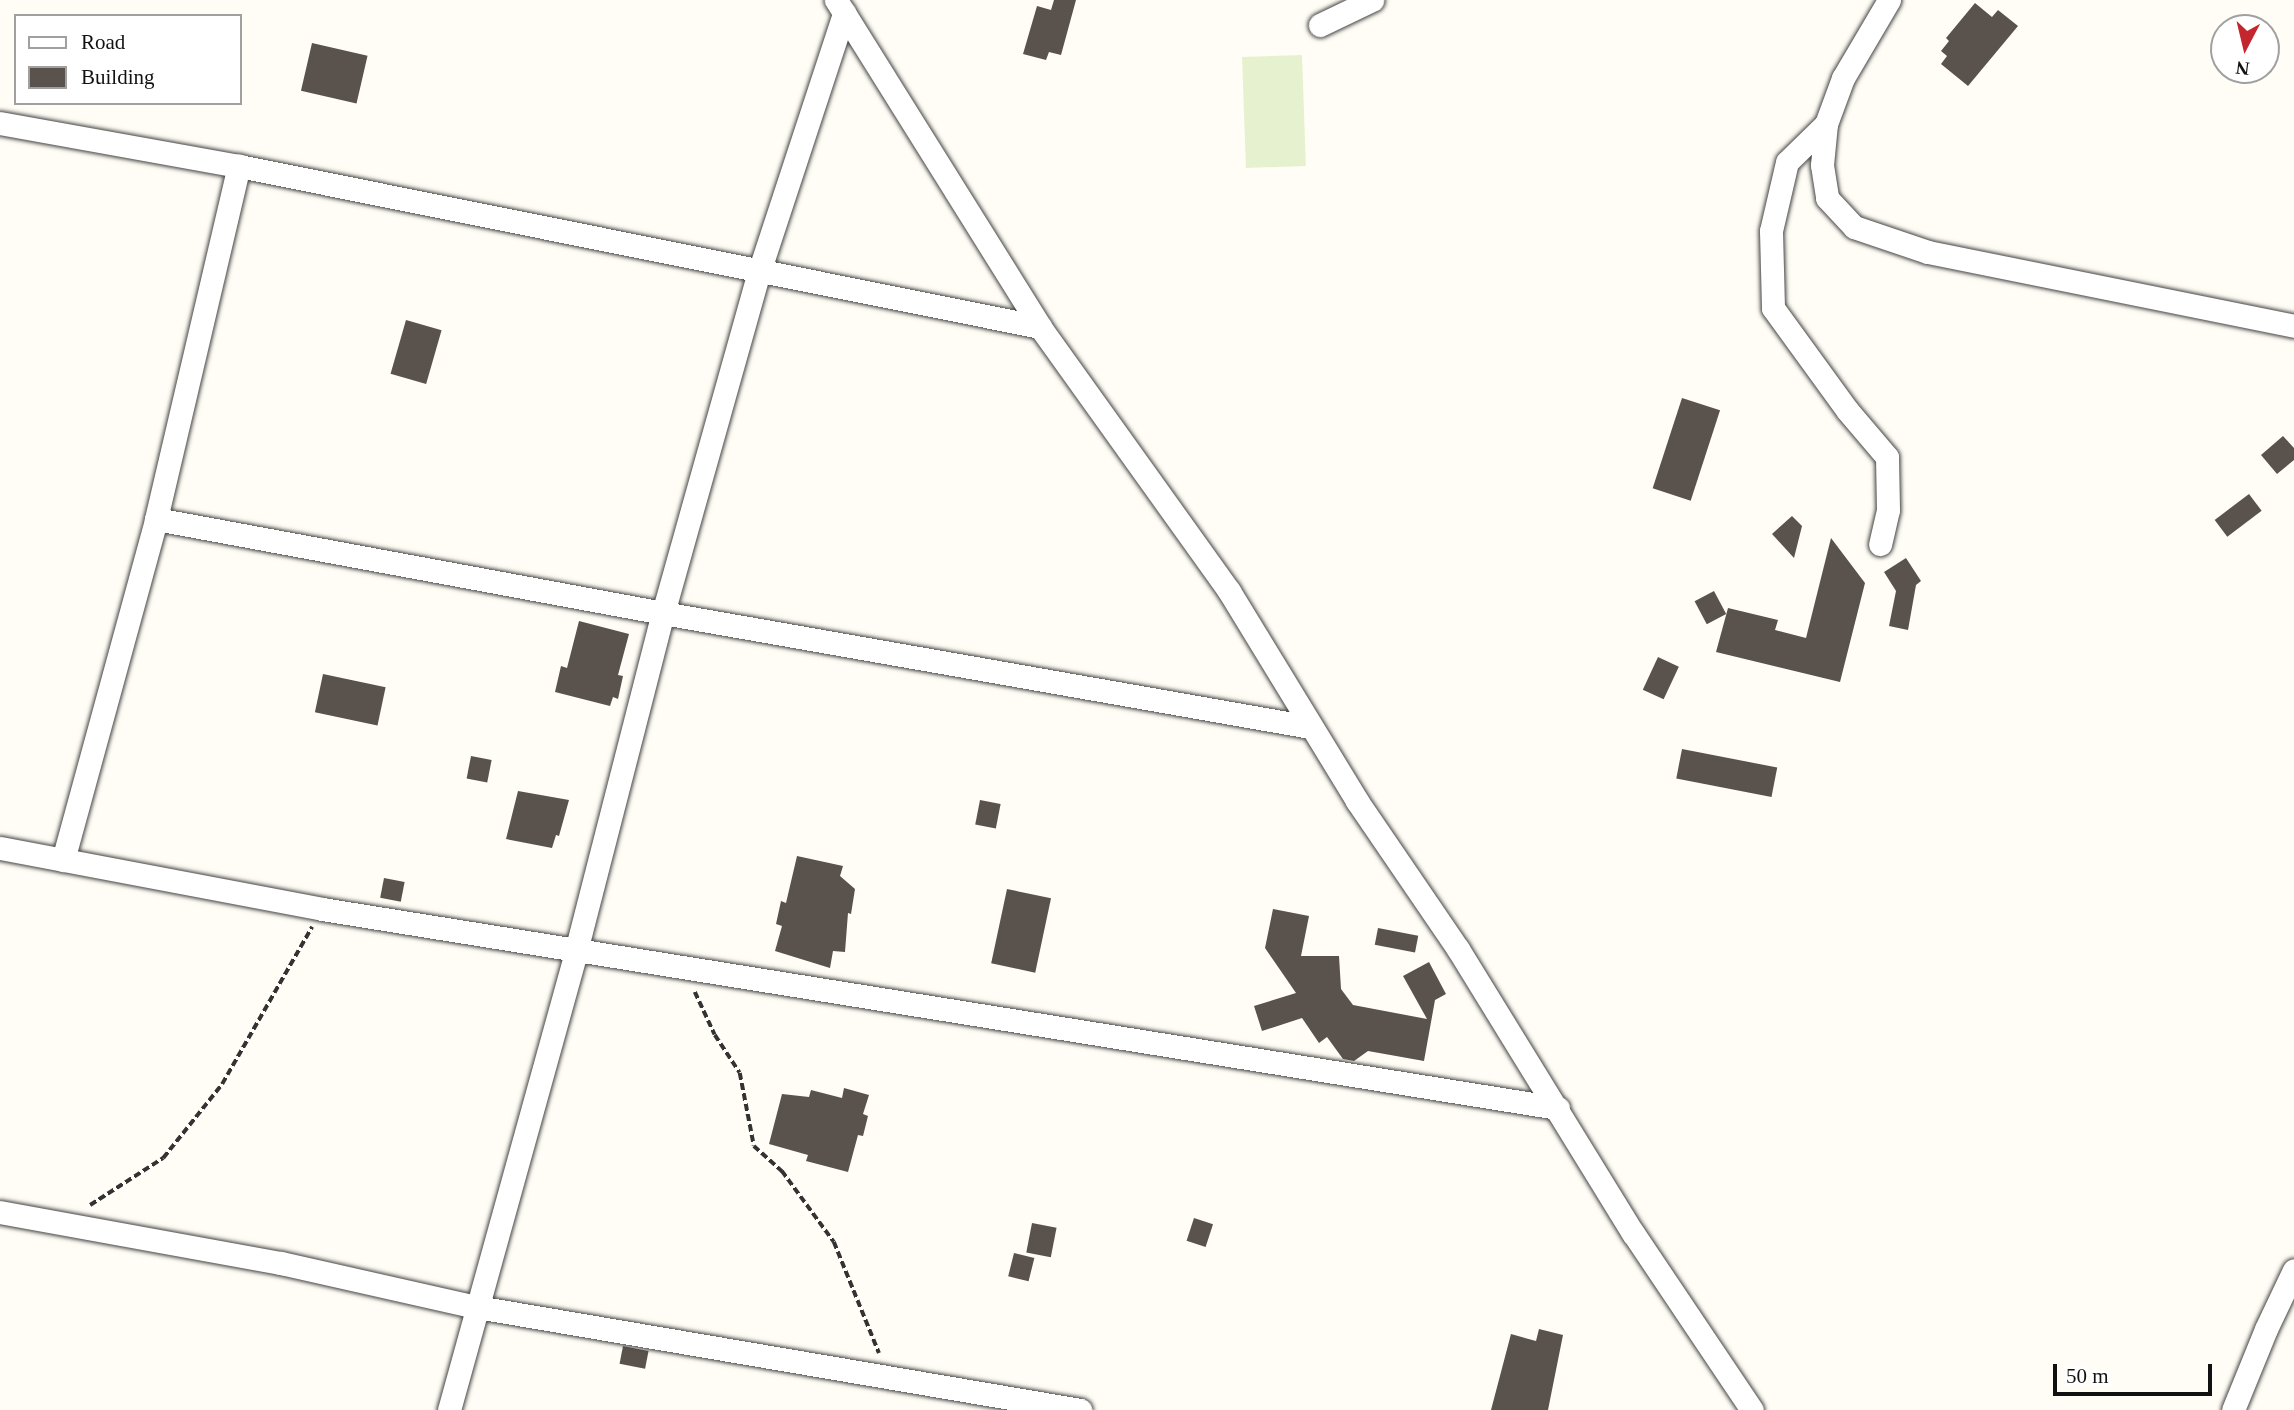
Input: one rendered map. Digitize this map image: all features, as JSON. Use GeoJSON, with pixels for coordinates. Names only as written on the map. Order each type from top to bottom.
{"type":"FeatureCollection","features":[{"type":"Feature","properties":{"kind":"street"},"geometry":{"type":"LineString","coordinates":[[1320,25],[1372,0]]}},
{"type":"Feature","properties":{"kind":"street"},"geometry":{"type":"LineString","coordinates":[[1889,0],[1843,78],[1826,124],[1822,165],[1827,198],[1854,228],[1928,252],[2294,326]]}},
{"type":"Feature","properties":{"kind":"street"},"geometry":{"type":"LineString","coordinates":[[449,1410],[576,951],[663,613],[760,272],[840,6]]}},
{"type":"Feature","properties":{"kind":"street"},"geometry":{"type":"LineString","coordinates":[[840,6],[1040,327],[1229,591],[1310,727],[1458,949],[1633,1233],[1752,1410]]}},
{"type":"Feature","properties":{"kind":"street"},"geometry":{"type":"LineString","coordinates":[[0,123],[239,166],[1040,327]]}},
{"type":"Feature","properties":{"kind":"street"},"geometry":{"type":"LineString","coordinates":[[1826,124],[1787,162],[1771,231],[1773,308],[1847,410],[1887,457],[1888,510],[1880,544]]}},
{"type":"Feature","properties":{"kind":"street"},"geometry":{"type":"LineString","coordinates":[[63,860],[156,519],[239,166]]}},
{"type":"Feature","properties":{"kind":"street"},"geometry":{"type":"LineString","coordinates":[[156,519],[663,613],[1310,727]]}},
{"type":"Feature","properties":{"kind":"street"},"geometry":{"type":"LineString","coordinates":[[0,848],[323,909],[1558,1108]]}},
{"type":"Feature","properties":{"kind":"street"},"geometry":{"type":"LineString","coordinates":[[0,1212],[281,1263],[477,1307],[1080,1410]]}},
{"type":"Feature","properties":{"kind":"street"},"geometry":{"type":"LineString","coordinates":[[2233,1410],[2266,1329],[2294,1270]]}},
{"type":"Feature","properties":{"kind":"path"},"geometry":{"type":"LineString","coordinates":[[87,1207],[163,1158],[214,1095],[258,1026],[323,909]]}},
{"type":"Feature","properties":{"kind":"path"},"geometry":{"type":"LineString","coordinates":[[682,965],[716,1035],[740,1073],[754,1146],[782,1171],[834,1242],[889,1377]]}},
{"type":"Feature","properties":{"kind":"green space"},"geometry":{"type":"Polygon","coordinates":[[[1302,55],[1306,166],[1246,168],[1242,57],[1302,55]]]}},
{"type":"Feature","properties":{"kind":"building"},"geometry":{"type":"Polygon","coordinates":[[[1054,0],[1076,0],[1061,55],[1049,52],[1046,60],[1023,54],[1037,6],[1051,10],[1054,0]]]}},
{"type":"Feature","properties":{"kind":"building"},"geometry":{"type":"Polygon","coordinates":[[[1975,3],[1992,17],[1998,10],[2018,26],[1968,86],[1941,64],[1947,56],[1941,51],[1949,41],[1946,38],[1975,3]]]}},
{"type":"Feature","properties":{"kind":"building"},"geometry":{"type":"Polygon","coordinates":[[[312,43],[368,56],[357,104],[301,91],[312,43]]]}},
{"type":"Feature","properties":{"kind":"building"},"geometry":{"type":"Polygon","coordinates":[[[406,320],[442,330],[426,384],[391,374],[406,320]]]}},
{"type":"Feature","properties":{"kind":"building"},"geometry":{"type":"Polygon","coordinates":[[[1682,398],[1720,410],[1691,501],[1653,488],[1682,398]]]}},
{"type":"Feature","properties":{"kind":"building"},"geometry":{"type":"Polygon","coordinates":[[[2283,436],[2294,448],[2294,460],[2277,474],[2261,455],[2283,436]]]}},
{"type":"Feature","properties":{"kind":"building"},"geometry":{"type":"Polygon","coordinates":[[[2249,494],[2262,511],[2227,537],[2215,520],[2249,494]]]}},
{"type":"Feature","properties":{"kind":"building"},"geometry":{"type":"Polygon","coordinates":[[[1792,516],[1802,526],[1794,558],[1772,534],[1792,516]]]}},
{"type":"Feature","properties":{"kind":"building"},"geometry":{"type":"Polygon","coordinates":[[[1831,538],[1865,583],[1840,682],[1716,652],[1728,608],[1778,620],[1775,630],[1806,638],[1831,538]]]}},
{"type":"Feature","properties":{"kind":"building"},"geometry":{"type":"Polygon","coordinates":[[[1906,558],[1921,581],[1916,585],[1908,630],[1889,626],[1896,591],[1884,572],[1906,558]]]}},
{"type":"Feature","properties":{"kind":"building"},"geometry":{"type":"Polygon","coordinates":[[[1714,591],[1726,614],[1707,624],[1695,601],[1714,591]]]}},
{"type":"Feature","properties":{"kind":"building"},"geometry":{"type":"Polygon","coordinates":[[[579,621],[629,634],[618,675],[623,676],[618,699],[613,697],[610,706],[555,692],[561,666],[567,668],[579,621]]]}},
{"type":"Feature","properties":{"kind":"building"},"geometry":{"type":"Polygon","coordinates":[[[1658,657],[1679,667],[1664,699],[1643,690],[1658,657]]]}},
{"type":"Feature","properties":{"kind":"building"},"geometry":{"type":"Polygon","coordinates":[[[323,674],[386,687],[377,725],[315,712],[323,674]]]}},
{"type":"Feature","properties":{"kind":"building"},"geometry":{"type":"Polygon","coordinates":[[[1682,749],[1777,768],[1771,797],[1676,778],[1682,749]]]}},
{"type":"Feature","properties":{"kind":"building"},"geometry":{"type":"Polygon","coordinates":[[[471,756],[492,760],[487,783],[467,779],[471,756]]]}},
{"type":"Feature","properties":{"kind":"building"},"geometry":{"type":"Polygon","coordinates":[[[518,791],[569,800],[559,836],[556,835],[552,848],[506,839],[518,791]]]}},
{"type":"Feature","properties":{"kind":"building"},"geometry":{"type":"Polygon","coordinates":[[[980,800],[1001,804],[996,829],[975,825],[980,800]]]}},
{"type":"Feature","properties":{"kind":"building"},"geometry":{"type":"Polygon","coordinates":[[[797,856],[843,866],[840,876],[855,889],[851,914],[848,913],[845,952],[833,951],[830,968],[775,951],[782,926],[776,924],[781,901],[786,903],[797,856]]]}},
{"type":"Feature","properties":{"kind":"building"},"geometry":{"type":"Polygon","coordinates":[[[384,878],[405,882],[401,902],[380,898],[384,878]]]}},
{"type":"Feature","properties":{"kind":"building"},"geometry":{"type":"Polygon","coordinates":[[[1007,889],[1051,898],[1035,973],[991,963],[1007,889]]]}},
{"type":"Feature","properties":{"kind":"building"},"geometry":{"type":"Polygon","coordinates":[[[1273,909],[1309,916],[1301,956],[1339,956],[1341,989],[1353,1005],[1427,1019],[1403,976],[1429,962],[1446,994],[1435,1000],[1424,1061],[1368,1051],[1354,1061],[1343,1059],[1327,1037],[1319,1043],[1302,1018],[1262,1031],[1254,1006],[1296,993],[1265,948],[1273,909]]]}},
{"type":"Feature","properties":{"kind":"building"},"geometry":{"type":"Polygon","coordinates":[[[1378,928],[1418,936],[1415,953],[1375,945],[1378,928]]]}},
{"type":"Feature","properties":{"kind":"building"},"geometry":{"type":"Polygon","coordinates":[[[844,1088],[869,1095],[863,1114],[868,1116],[863,1136],[858,1135],[848,1172],[806,1161],[808,1155],[769,1144],[782,1094],[809,1097],[811,1090],[842,1098],[844,1088]]]}},
{"type":"Feature","properties":{"kind":"building"},"geometry":{"type":"Polygon","coordinates":[[[1194,1218],[1213,1224],[1206,1247],[1187,1241],[1194,1218]]]}},
{"type":"Feature","properties":{"kind":"building"},"geometry":{"type":"Polygon","coordinates":[[[1032,1223],[1057,1228],[1051,1257],[1026,1252],[1032,1223]]]}},
{"type":"Feature","properties":{"kind":"building"},"geometry":{"type":"Polygon","coordinates":[[[1014,1253],[1034,1258],[1029,1281],[1008,1276],[1014,1253]]]}},
{"type":"Feature","properties":{"kind":"building"},"geometry":{"type":"Polygon","coordinates":[[[1539,1329],[1563,1335],[1548,1410],[1491,1410],[1511,1334],[1536,1341],[1539,1329]]]}},
{"type":"Feature","properties":{"kind":"building"},"geometry":{"type":"Polygon","coordinates":[[[623,1346],[649,1351],[645,1369],[620,1364],[623,1346]]]}}]}
